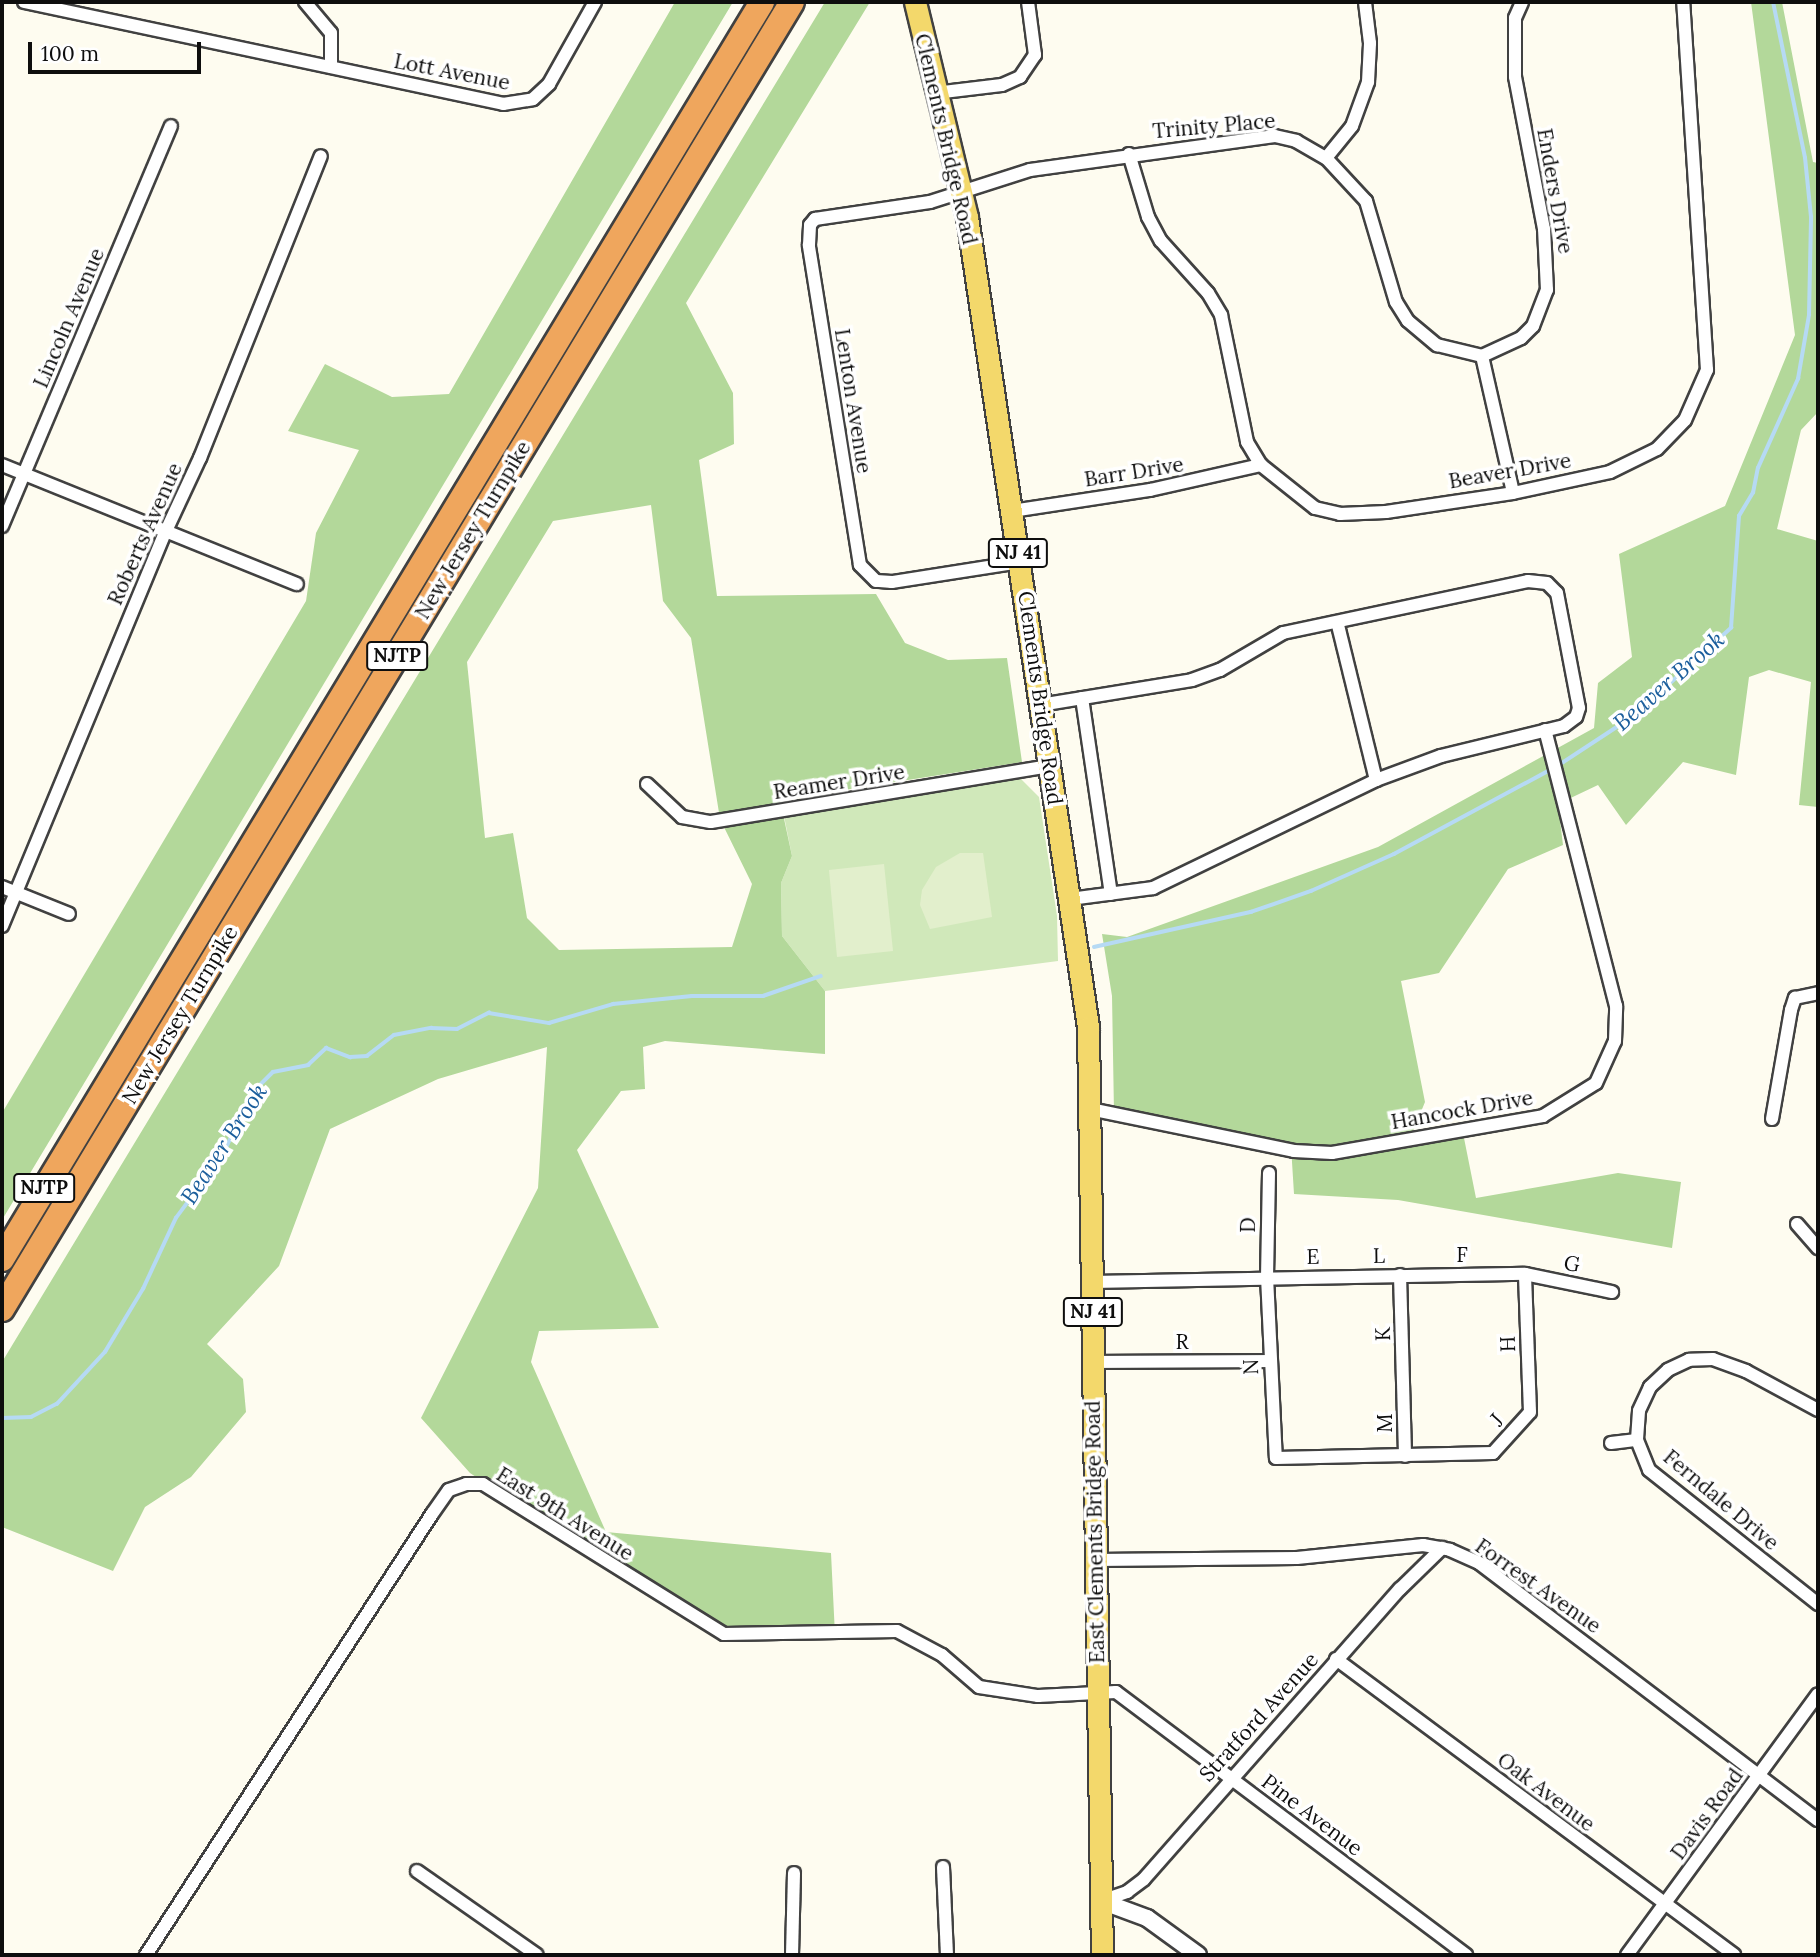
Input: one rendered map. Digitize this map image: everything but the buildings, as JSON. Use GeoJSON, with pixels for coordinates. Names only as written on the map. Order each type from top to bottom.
{"type":"FeatureCollection","features":[{"type":"Feature","properties":{"kind":"highway","name":"New Jersey Turnpike"},"geometry":{"type":"LineString","coordinates":[[2,1259],[762,2]]}},
{"type":"Feature","properties":{"kind":"highway","name":"New Jersey Turnpike"},"geometry":{"type":"LineString","coordinates":[[2,1309],[792,2]]}},
{"type":"Feature","properties":{"kind":"main road","name":"Clements Bridge Road"},"geometry":{"type":"LineString","coordinates":[[915,2],[961,193],[1012,511],[1088,1027],[1090,1109]]}},
{"type":"Feature","properties":{"kind":"main road","name":"East Clements Bridge Road"},"geometry":{"type":"LineString","coordinates":[[1090,1109],[1102,1955]]}},
{"type":"Feature","properties":{"kind":"street","name":"Lott Avenue"},"geometry":{"type":"LineString","coordinates":[[24,2],[503,104],[522,104],[549,84],[591,3]]}},
{"type":"Feature","properties":{"kind":"street"},"geometry":{"type":"LineString","coordinates":[[305,2],[331,33],[331,67]]}},
{"type":"Feature","properties":{"kind":"street"},"geometry":{"type":"LineString","coordinates":[[935,93],[1002,85],[1020,77],[1035,55],[1028,2]]}},
{"type":"Feature","properties":{"kind":"street"},"geometry":{"type":"LineString","coordinates":[[1326,159],[1352,126],[1368,82],[1370,43],[1365,2]]}},
{"type":"Feature","properties":{"kind":"street","name":"Enders Drive"},"geometry":{"type":"LineString","coordinates":[[1482,356],[1521,338],[1533,326],[1548,290],[1544,229],[1515,77],[1515,18],[1522,2]]}},
{"type":"Feature","properties":{"kind":"street","name":"Beaver Drive"},"geometry":{"type":"LineString","coordinates":[[1129,154],[1148,217],[1161,241],[1208,293],[1221,315],[1247,442],[1261,465],[1315,508],[1340,514],[1513,493],[1610,472],[1642,460],[1685,420],[1704,380],[1707,330],[1683,2]]}},
{"type":"Feature","properties":{"kind":"street","name":"Lincoln Avenue"},"geometry":{"type":"LineString","coordinates":[[2,526],[172,125]]}},
{"type":"Feature","properties":{"kind":"street","name":"Trinity Place"},"geometry":{"type":"LineString","coordinates":[[810,225],[822,216],[961,193],[1030,170],[1129,154],[1275,136],[1296,141],[1326,159],[1366,201],[1396,302],[1408,321],[1437,345],[1482,356]]}},
{"type":"Feature","properties":{"kind":"street","name":"Roberts Avenue"},"geometry":{"type":"LineString","coordinates":[[2,926],[165,533],[200,458],[321,156]]}},
{"type":"Feature","properties":{"kind":"street","name":"Lenton Avenue"},"geometry":{"type":"LineString","coordinates":[[810,225],[809,245],[860,565],[872,577],[891,582],[1020,562]]}},
{"type":"Feature","properties":{"kind":"street"},"geometry":{"type":"LineString","coordinates":[[1482,356],[1513,493]]}},
{"type":"Feature","properties":{"kind":"street"},"geometry":{"type":"LineString","coordinates":[[2,465],[297,584]]}},
{"type":"Feature","properties":{"kind":"street","name":"Barr Drive"},"geometry":{"type":"LineString","coordinates":[[1012,511],[1150,491],[1261,465]]}},
{"type":"Feature","properties":{"kind":"street"},"geometry":{"type":"LineString","coordinates":[[1040,705],[1192,680],[1220,670],[1283,633],[1338,625],[1528,581],[1547,583],[1557,593],[1579,708],[1571,723],[1441,756],[1376,780],[1153,888],[1070,899]]}},
{"type":"Feature","properties":{"kind":"street"},"geometry":{"type":"LineString","coordinates":[[1338,625],[1376,780]]}},
{"type":"Feature","properties":{"kind":"street"},"geometry":{"type":"LineString","coordinates":[[1082,698],[1111,894]]}},
{"type":"Feature","properties":{"kind":"street","name":"Hancock Drive"},"geometry":{"type":"LineString","coordinates":[[1090,1109],[1294,1151],[1332,1153],[1543,1116],[1596,1083],[1615,1041],[1616,1006],[1545,730]]}},
{"type":"Feature","properties":{"kind":"street","name":"Reamer Drive"},"geometry":{"type":"LineString","coordinates":[[647,784],[682,817],[711,822],[1049,766]]}},
{"type":"Feature","properties":{"kind":"street"},"geometry":{"type":"LineString","coordinates":[[2,887],[69,914]]}},
{"type":"Feature","properties":{"kind":"street"},"geometry":{"type":"LineString","coordinates":[[1772,1119],[1791,1010],[1795,998],[1813,992]]}},
{"type":"Feature","properties":{"kind":"street","name":"D"},"geometry":{"type":"LineString","coordinates":[[1267,1277],[1269,1172]]}},
{"type":"Feature","properties":{"kind":"street"},"geometry":{"type":"LineString","coordinates":[[1797,1224],[1818,1248]]}},
{"type":"Feature","properties":{"kind":"street","name":"F"},"geometry":{"type":"LineString","coordinates":[[1400,1275],[1525,1274]]}},
{"type":"Feature","properties":{"kind":"street","name":"G"},"geometry":{"type":"LineString","coordinates":[[1525,1274],[1612,1292]]}},
{"type":"Feature","properties":{"kind":"street","name":"H"},"geometry":{"type":"LineString","coordinates":[[1525,1274],[1530,1412]]}},
{"type":"Feature","properties":{"kind":"street","name":"L"},"geometry":{"type":"LineString","coordinates":[[1359,1276],[1400,1275]]}},
{"type":"Feature","properties":{"kind":"street","name":"K"},"geometry":{"type":"LineString","coordinates":[[1400,1275],[1405,1391]]}},
{"type":"Feature","properties":{"kind":"street","name":"E"},"geometry":{"type":"LineString","coordinates":[[1267,1277],[1359,1276]]}},
{"type":"Feature","properties":{"kind":"street"},"geometry":{"type":"LineString","coordinates":[[1092,1282],[1267,1277]]}},
{"type":"Feature","properties":{"kind":"street","name":"N"},"geometry":{"type":"LineString","coordinates":[[1267,1277],[1273,1455],[1405,1455]]}},
{"type":"Feature","properties":{"kind":"street","name":"Ferndale Drive"},"geometry":{"type":"LineString","coordinates":[[1818,1410],[1746,1371],[1713,1359],[1689,1360],[1668,1370],[1650,1387],[1639,1410],[1637,1440],[1649,1470],[1818,1604]]}},
{"type":"Feature","properties":{"kind":"street","name":"R"},"geometry":{"type":"LineString","coordinates":[[1094,1362],[1270,1361]]}},
{"type":"Feature","properties":{"kind":"street","name":"M"},"geometry":{"type":"LineString","coordinates":[[1405,1391],[1405,1455]]}},
{"type":"Feature","properties":{"kind":"street","name":"J"},"geometry":{"type":"LineString","coordinates":[[1405,1455],[1493,1453],[1530,1412]]}},
{"type":"Feature","properties":{"kind":"street"},"geometry":{"type":"LineString","coordinates":[[1611,1443],[1637,1440]]}},
{"type":"Feature","properties":{"kind":"street","name":"East 9th Avenue"},"geometry":{"type":"LineString","coordinates":[[146,1955],[432,1514],[449,1490],[466,1484],[483,1484],[724,1634],[897,1631],[942,1655],[979,1687],[1038,1696],[1097,1691]]}},
{"type":"Feature","properties":{"kind":"street","name":"Forrest Avenue"},"geometry":{"type":"LineString","coordinates":[[1096,1560],[1297,1558],[1423,1545],[1442,1548],[1479,1563],[1818,1819]]}},
{"type":"Feature","properties":{"kind":"street","name":"Stratford Avenue"},"geometry":{"type":"LineString","coordinates":[[1101,1901],[1127,1892],[1144,1879],[1336,1659],[1442,1548]]}},
{"type":"Feature","properties":{"kind":"street","name":"Oak Avenue"},"geometry":{"type":"LineString","coordinates":[[1336,1659],[1734,1955]]}},
{"type":"Feature","properties":{"kind":"street","name":"Pine Avenue"},"geometry":{"type":"LineString","coordinates":[[1097,1691],[1116,1692],[1466,1955]]}},
{"type":"Feature","properties":{"kind":"street","name":"Davis Road"},"geometry":{"type":"LineString","coordinates":[[1627,1955],[1818,1695]]}},
{"type":"Feature","properties":{"kind":"street"},"geometry":{"type":"LineString","coordinates":[[943,1867],[947,1955]]}},
{"type":"Feature","properties":{"kind":"street"},"geometry":{"type":"LineString","coordinates":[[417,1871],[537,1955]]}},
{"type":"Feature","properties":{"kind":"street"},"geometry":{"type":"LineString","coordinates":[[792,1955],[794,1873]]}},
{"type":"Feature","properties":{"kind":"street"},"geometry":{"type":"LineString","coordinates":[[1101,1901],[1147,1918],[1198,1955]]}},
{"type":"Feature","properties":{"kind":"green space"},"geometry":{"type":"Polygon","coordinates":[[[675,2],[733,2],[2,1220],[2,1113],[306,601],[316,533],[359,450],[288,431],[325,364],[392,397],[449,394],[675,2]]]}},
{"type":"Feature","properties":{"kind":"green space"},"geometry":{"type":"Polygon","coordinates":[[[825,2],[870,2],[686,303],[733,393],[734,444],[699,460],[717,596],[876,594],[905,643],[948,660],[1007,658],[1022,762],[780,800],[792,856],[781,883],[782,936],[825,991],[825,1054],[665,1041],[643,1047],[645,1089],[621,1091],[577,1150],[659,1328],[539,1331],[531,1362],[606,1532],[831,1553],[835,1635],[705,1628],[470,1473],[421,1418],[538,1188],[547,1047],[438,1079],[330,1129],[279,1266],[207,1344],[243,1379],[246,1412],[191,1477],[145,1507],[113,1571],[2,1527],[2,1362],[825,2]],[[651,505],[553,521],[467,662],[485,838],[513,833],[527,918],[559,950],[732,947],[752,884],[720,819],[691,638],[663,601],[651,505]]]}},
{"type":"Feature","properties":{"kind":"green space"},"geometry":{"type":"Polygon","coordinates":[[[1751,2],[1782,2],[1813,162],[1818,163],[1818,412],[1801,430],[1777,529],[1818,541],[1818,807],[1799,805],[1811,682],[1769,670],[1749,677],[1736,775],[1683,762],[1626,825],[1598,785],[1558,804],[1563,845],[1508,869],[1439,973],[1401,981],[1425,1102],[1407,1146],[1464,1138],[1476,1198],[1618,1173],[1681,1182],[1672,1248],[1398,1200],[1294,1194],[1291,1146],[1114,1113],[1112,996],[1102,934],[1127,937],[1378,847],[1594,728],[1598,683],[1632,657],[1619,554],[1725,506],[1795,335],[1751,2]]]}},
{"type":"Feature","properties":{"kind":"green space"},"geometry":{"type":"Polygon","coordinates":[[[1020,778],[1039,797],[1057,916],[1058,961],[825,991],[782,936],[781,883],[792,856],[784,816],[1020,778]]]}},
{"type":"Feature","properties":{"kind":"green space"},"geometry":{"type":"Polygon","coordinates":[[[960,853],[983,853],[992,917],[930,929],[920,905],[922,890],[936,867],[960,853]]]}},
{"type":"Feature","properties":{"kind":"green space"},"geometry":{"type":"Polygon","coordinates":[[[884,864],[893,951],[837,957],[829,870],[884,864]]]}},
{"type":"Feature","properties":{"kind":"waterway","name":"Beaver Brook"},"geometry":{"type":"LineString","coordinates":[[1559,765],[1635,715],[1731,628],[1739,516],[1753,493],[1758,468],[1798,379],[1809,315],[1811,217],[1805,158],[1773,2]]}},
{"type":"Feature","properties":{"kind":"waterway","name":"Beaver Brook"},"geometry":{"type":"LineString","coordinates":[[1094,947],[1251,912],[1311,891],[1394,854],[1552,769]]}},
{"type":"Feature","properties":{"kind":"waterway","name":"Beaver Brook"},"geometry":{"type":"LineString","coordinates":[[2,1418],[31,1417],[57,1404],[105,1352],[143,1289],[176,1218],[222,1156],[253,1092],[273,1072],[308,1065],[326,1048],[350,1057],[367,1056],[394,1035],[431,1028],[457,1029],[489,1013],[549,1023],[613,1004],[692,996],[763,996],[821,976]]}}]}
